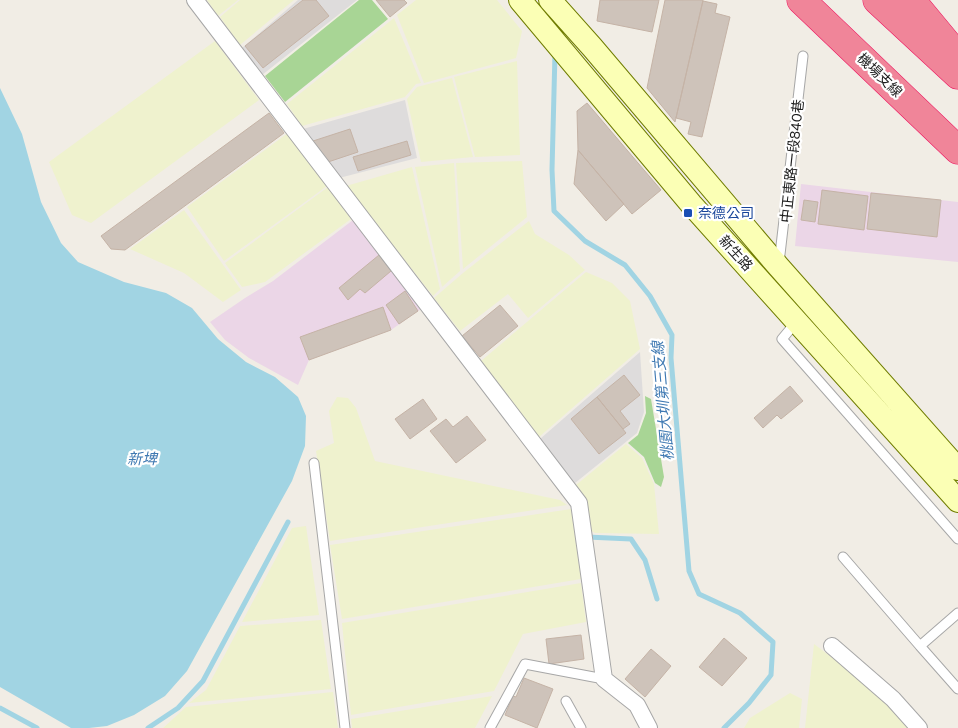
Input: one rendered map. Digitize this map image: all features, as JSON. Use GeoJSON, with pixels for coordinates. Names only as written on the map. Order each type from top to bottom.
{"type":"FeatureCollection","features":[{"type":"Feature","properties":{"kind":"highway","name":"機場支線"},"geometry":{"type":"LineString","coordinates":[[801,0],[958,150]]}},
{"type":"Feature","properties":{"kind":"highway"},"geometry":{"type":"LineString","coordinates":[[877,0],[958,75]]}},
{"type":"Feature","properties":{"kind":"highway"},"geometry":{"type":"LineString","coordinates":[[911,0],[958,56]]}},
{"type":"Feature","properties":{"kind":"main road","name":"新生路"},"geometry":{"type":"LineString","coordinates":[[520,0],[691,204],[805,313],[958,470]]}},
{"type":"Feature","properties":{"kind":"main road","name":"新生路"},"geometry":{"type":"LineString","coordinates":[[550,0],[778,266],[805,313],[958,501]]}},
{"type":"Feature","properties":{"kind":"street"},"geometry":{"type":"LineString","coordinates":[[195,0],[579,503],[604,680],[637,705],[649,728]]}},
{"type":"Feature","properties":{"kind":"street"},"geometry":{"type":"LineString","coordinates":[[832,646],[893,699],[918,728]]}},
{"type":"Feature","properties":{"kind":"lane","name":"中正東路一段840巷"},"geometry":{"type":"LineString","coordinates":[[778,266],[803,56]]}},
{"type":"Feature","properties":{"kind":"lane"},"geometry":{"type":"LineString","coordinates":[[805,313],[782,339],[958,539]]}},
{"type":"Feature","properties":{"kind":"lane"},"geometry":{"type":"LineString","coordinates":[[314,463],[345,728]]}},
{"type":"Feature","properties":{"kind":"lane"},"geometry":{"type":"LineString","coordinates":[[844,558],[958,689]]}},
{"type":"Feature","properties":{"kind":"lane"},"geometry":{"type":"LineString","coordinates":[[920,646],[958,613]]}},
{"type":"Feature","properties":{"kind":"lane"},"geometry":{"type":"LineString","coordinates":[[490,728],[525,664],[604,680]]}},
{"type":"Feature","properties":{"kind":"lane"},"geometry":{"type":"LineString","coordinates":[[566,701],[580,728]]}},
{"type":"Feature","properties":{"kind":"shaded area"},"geometry":{"type":"Polygon","coordinates":[[[298,0],[357,0],[262,75],[242,48],[298,0]]]}},
{"type":"Feature","properties":{"kind":"shaded area"},"geometry":{"type":"Polygon","coordinates":[[[405,100],[417,158],[339,178],[303,129],[405,100]]]}},
{"type":"Feature","properties":{"kind":"shaded area"},"geometry":{"type":"Polygon","coordinates":[[[801,184],[958,202],[958,262],[795,246],[801,184]]]}},
{"type":"Feature","properties":{"kind":"shaded area"},"geometry":{"type":"Polygon","coordinates":[[[353,220],[421,309],[391,330],[309,360],[298,385],[249,358],[225,340],[210,322],[273,281],[353,220]]]}},
{"type":"Feature","properties":{"kind":"shaded area"},"geometry":{"type":"Polygon","coordinates":[[[640,352],[644,412],[637,433],[575,483],[540,439],[640,352]]]}},
{"type":"Feature","properties":{"kind":"green space"},"geometry":{"type":"Polygon","coordinates":[[[207,0],[238,0],[218,16],[207,0]]]}},
{"type":"Feature","properties":{"kind":"green space"},"geometry":{"type":"Polygon","coordinates":[[[240,0],[294,0],[240,45],[220,17],[240,0]]]}},
{"type":"Feature","properties":{"kind":"green space"},"geometry":{"type":"Polygon","coordinates":[[[359,0],[372,0],[388,19],[285,102],[265,76],[359,0]]]}},
{"type":"Feature","properties":{"kind":"green space"},"geometry":{"type":"Polygon","coordinates":[[[416,0],[497,0],[522,31],[516,58],[424,83],[397,15],[416,0]]]}},
{"type":"Feature","properties":{"kind":"green space"},"geometry":{"type":"Polygon","coordinates":[[[394,18],[421,83],[416,84],[405,97],[302,126],[287,104],[394,18]]]}},
{"type":"Feature","properties":{"kind":"green space"},"geometry":{"type":"Polygon","coordinates":[[[215,41],[259,100],[91,223],[72,215],[49,162],[215,41]]]}},
{"type":"Feature","properties":{"kind":"green space"},"geometry":{"type":"Polygon","coordinates":[[[517,61],[520,155],[475,157],[454,77],[517,61]]]}},
{"type":"Feature","properties":{"kind":"green space"},"geometry":{"type":"Polygon","coordinates":[[[452,78],[473,157],[421,162],[407,99],[417,87],[452,78]]]}},
{"type":"Feature","properties":{"kind":"green space"},"geometry":{"type":"Polygon","coordinates":[[[288,133],[327,186],[224,261],[187,207],[288,133]]]}},
{"type":"Feature","properties":{"kind":"green space"},"geometry":{"type":"Polygon","coordinates":[[[522,161],[527,217],[463,269],[456,163],[522,161]]]}},
{"type":"Feature","properties":{"kind":"green space"},"geometry":{"type":"Polygon","coordinates":[[[454,163],[460,271],[442,287],[415,167],[454,163]]]}},
{"type":"Feature","properties":{"kind":"green space"},"geometry":{"type":"Polygon","coordinates":[[[412,167],[440,289],[433,296],[346,186],[412,167]]]}},
{"type":"Feature","properties":{"kind":"green space"},"geometry":{"type":"Polygon","coordinates":[[[328,187],[351,219],[265,282],[242,287],[225,263],[328,187]]]}},
{"type":"Feature","properties":{"kind":"green space"},"geometry":{"type":"Polygon","coordinates":[[[184,210],[241,290],[223,302],[184,273],[130,249],[184,210]]]}},
{"type":"Feature","properties":{"kind":"green space"},"geometry":{"type":"Polygon","coordinates":[[[529,221],[535,234],[569,255],[585,270],[528,318],[508,294],[460,331],[434,298],[529,221]]]}},
{"type":"Feature","properties":{"kind":"green space"},"geometry":{"type":"Polygon","coordinates":[[[586,272],[612,283],[630,301],[640,349],[539,437],[481,361],[586,272]]]}},
{"type":"Feature","properties":{"kind":"green space"},"geometry":{"type":"Polygon","coordinates":[[[645,396],[651,399],[664,477],[661,487],[655,483],[644,457],[628,443],[638,435],[646,413],[645,396]]]}},
{"type":"Feature","properties":{"kind":"green space"},"geometry":{"type":"Polygon","coordinates":[[[337,397],[348,398],[356,408],[375,461],[560,500],[567,505],[330,541],[316,451],[334,443],[329,411],[337,397]]]}},
{"type":"Feature","properties":{"kind":"green space"},"geometry":{"type":"Polygon","coordinates":[[[626,444],[642,458],[654,484],[659,534],[595,533],[588,529],[580,489],[576,485],[626,444]]]}},
{"type":"Feature","properties":{"kind":"green space"},"geometry":{"type":"Polygon","coordinates":[[[571,509],[581,579],[342,619],[330,545],[571,509]]]}},
{"type":"Feature","properties":{"kind":"green space"},"geometry":{"type":"Polygon","coordinates":[[[306,526],[319,615],[242,622],[292,528],[306,526]]]}},
{"type":"Feature","properties":{"kind":"green space"},"geometry":{"type":"Polygon","coordinates":[[[581,583],[586,622],[523,634],[494,691],[351,715],[342,623],[581,583]]]}},
{"type":"Feature","properties":{"kind":"green space"},"geometry":{"type":"Polygon","coordinates":[[[321,620],[331,689],[189,703],[206,690],[240,626],[321,620]]]}},
{"type":"Feature","properties":{"kind":"green space"},"geometry":{"type":"Polygon","coordinates":[[[814,644],[875,690],[913,728],[805,728],[814,644]]]}},
{"type":"Feature","properties":{"kind":"green space"},"geometry":{"type":"Polygon","coordinates":[[[333,692],[338,728],[163,728],[186,707],[333,692]]]}},
{"type":"Feature","properties":{"kind":"green space"},"geometry":{"type":"Polygon","coordinates":[[[790,693],[802,699],[799,728],[744,728],[750,718],[790,693]]]}},
{"type":"Feature","properties":{"kind":"green space"},"geometry":{"type":"Polygon","coordinates":[[[492,696],[475,728],[352,728],[351,719],[492,696]]]}},
{"type":"Feature","properties":{"kind":"water","name":"新埤"},"geometry":{"type":"Polygon","coordinates":[[[0,88],[22,134],[41,202],[61,243],[78,262],[124,282],[166,293],[192,308],[218,339],[246,362],[275,377],[298,397],[306,416],[305,446],[292,481],[187,671],[165,696],[134,715],[107,726],[71,728],[0,687],[0,88]]]}},
{"type":"Feature","properties":{"kind":"building"},"geometry":{"type":"Polygon","coordinates":[[[303,0],[316,0],[329,16],[263,68],[245,46],[303,0]]]}},
{"type":"Feature","properties":{"kind":"building"},"geometry":{"type":"Polygon","coordinates":[[[376,0],[404,0],[407,3],[390,17],[376,0]]]}},
{"type":"Feature","properties":{"kind":"building"},"geometry":{"type":"Polygon","coordinates":[[[600,0],[659,0],[652,32],[597,21],[600,0]]]}},
{"type":"Feature","properties":{"kind":"building"},"geometry":{"type":"Polygon","coordinates":[[[665,0],[703,0],[675,122],[647,88],[665,0]]]}},
{"type":"Feature","properties":{"kind":"building"},"geometry":{"type":"Polygon","coordinates":[[[703,1],[717,4],[715,13],[730,17],[702,137],[688,134],[691,122],[676,118],[703,1]]]}},
{"type":"Feature","properties":{"kind":"building"},"geometry":{"type":"Polygon","coordinates":[[[587,103],[661,190],[632,214],[578,150],[577,111],[587,103]]]}},
{"type":"Feature","properties":{"kind":"building"},"geometry":{"type":"Polygon","coordinates":[[[269,113],[284,133],[125,250],[111,249],[101,236],[269,113]]]}},
{"type":"Feature","properties":{"kind":"building"},"geometry":{"type":"Polygon","coordinates":[[[350,129],[358,152],[328,162],[313,141],[350,129]]]}},
{"type":"Feature","properties":{"kind":"building"},"geometry":{"type":"Polygon","coordinates":[[[407,141],[411,155],[358,171],[353,157],[407,141]]]}},
{"type":"Feature","properties":{"kind":"building"},"geometry":{"type":"Polygon","coordinates":[[[578,150],[624,204],[606,221],[574,184],[578,150]]]}},
{"type":"Feature","properties":{"kind":"building"},"geometry":{"type":"Polygon","coordinates":[[[822,190],[868,196],[864,230],[818,224],[822,190]]]}},
{"type":"Feature","properties":{"kind":"building"},"geometry":{"type":"Polygon","coordinates":[[[871,193],[941,200],[937,237],[867,229],[871,193]]]}},
{"type":"Feature","properties":{"kind":"building"},"geometry":{"type":"Polygon","coordinates":[[[804,200],[818,202],[815,222],[801,220],[804,200]]]}},
{"type":"Feature","properties":{"kind":"building"},"geometry":{"type":"Polygon","coordinates":[[[379,255],[391,271],[365,293],[360,289],[348,300],[339,288],[379,255]]]}},
{"type":"Feature","properties":{"kind":"building"},"geometry":{"type":"Polygon","coordinates":[[[405,291],[418,311],[399,324],[386,305],[405,291]]]}},
{"type":"Feature","properties":{"kind":"building"},"geometry":{"type":"Polygon","coordinates":[[[500,305],[518,326],[480,357],[462,336],[500,305]]]}},
{"type":"Feature","properties":{"kind":"building"},"geometry":{"type":"Polygon","coordinates":[[[383,307],[391,330],[309,360],[300,337],[383,307]]]}},
{"type":"Feature","properties":{"kind":"building"},"geometry":{"type":"Polygon","coordinates":[[[624,375],[640,395],[620,411],[630,424],[623,429],[597,397],[624,375]]]}},
{"type":"Feature","properties":{"kind":"building"},"geometry":{"type":"Polygon","coordinates":[[[790,386],[803,401],[781,419],[777,415],[763,428],[754,418],[790,386]]]}},
{"type":"Feature","properties":{"kind":"building"},"geometry":{"type":"Polygon","coordinates":[[[597,397],[626,433],[599,454],[571,419],[597,397]]]}},
{"type":"Feature","properties":{"kind":"building"},"geometry":{"type":"Polygon","coordinates":[[[423,399],[437,419],[410,439],[395,419],[423,399]]]}},
{"type":"Feature","properties":{"kind":"building"},"geometry":{"type":"Polygon","coordinates":[[[467,416],[486,440],[456,463],[430,431],[446,419],[453,427],[467,416]]]}},
{"type":"Feature","properties":{"kind":"building"},"geometry":{"type":"Polygon","coordinates":[[[581,635],[584,659],[549,664],[546,639],[581,635]]]}},
{"type":"Feature","properties":{"kind":"building"},"geometry":{"type":"Polygon","coordinates":[[[724,638],[747,658],[722,686],[699,667],[724,638]]]}},
{"type":"Feature","properties":{"kind":"building"},"geometry":{"type":"Polygon","coordinates":[[[651,649],[671,666],[645,697],[625,679],[651,649]]]}},
{"type":"Feature","properties":{"kind":"building"},"geometry":{"type":"Polygon","coordinates":[[[524,678],[553,689],[537,728],[505,715],[513,696],[516,697],[524,678]]]}},
{"type":"Feature","properties":{"kind":"waterway","name":"桃園大圳第三支線"},"geometry":{"type":"LineString","coordinates":[[555,53],[552,170],[554,211],[585,241],[625,265],[650,296],[672,335],[671,358],[689,571],[699,594],[740,613],[773,642],[771,675],[749,703],[724,728]]}},
{"type":"Feature","properties":{"kind":"waterway"},"geometry":{"type":"LineString","coordinates":[[148,728],[178,708],[203,681],[288,522]]}},
{"type":"Feature","properties":{"kind":"waterway"},"geometry":{"type":"LineString","coordinates":[[587,537],[631,539],[645,560],[657,599]]}},
{"type":"Feature","properties":{"kind":"waterway"},"geometry":{"type":"LineString","coordinates":[[0,708],[37,728]]}},
{"type":"Feature","properties":{"kind":"place","name":"奈德公司"},"geometry":{"type":"Point","coordinates":[688,213]}}]}
